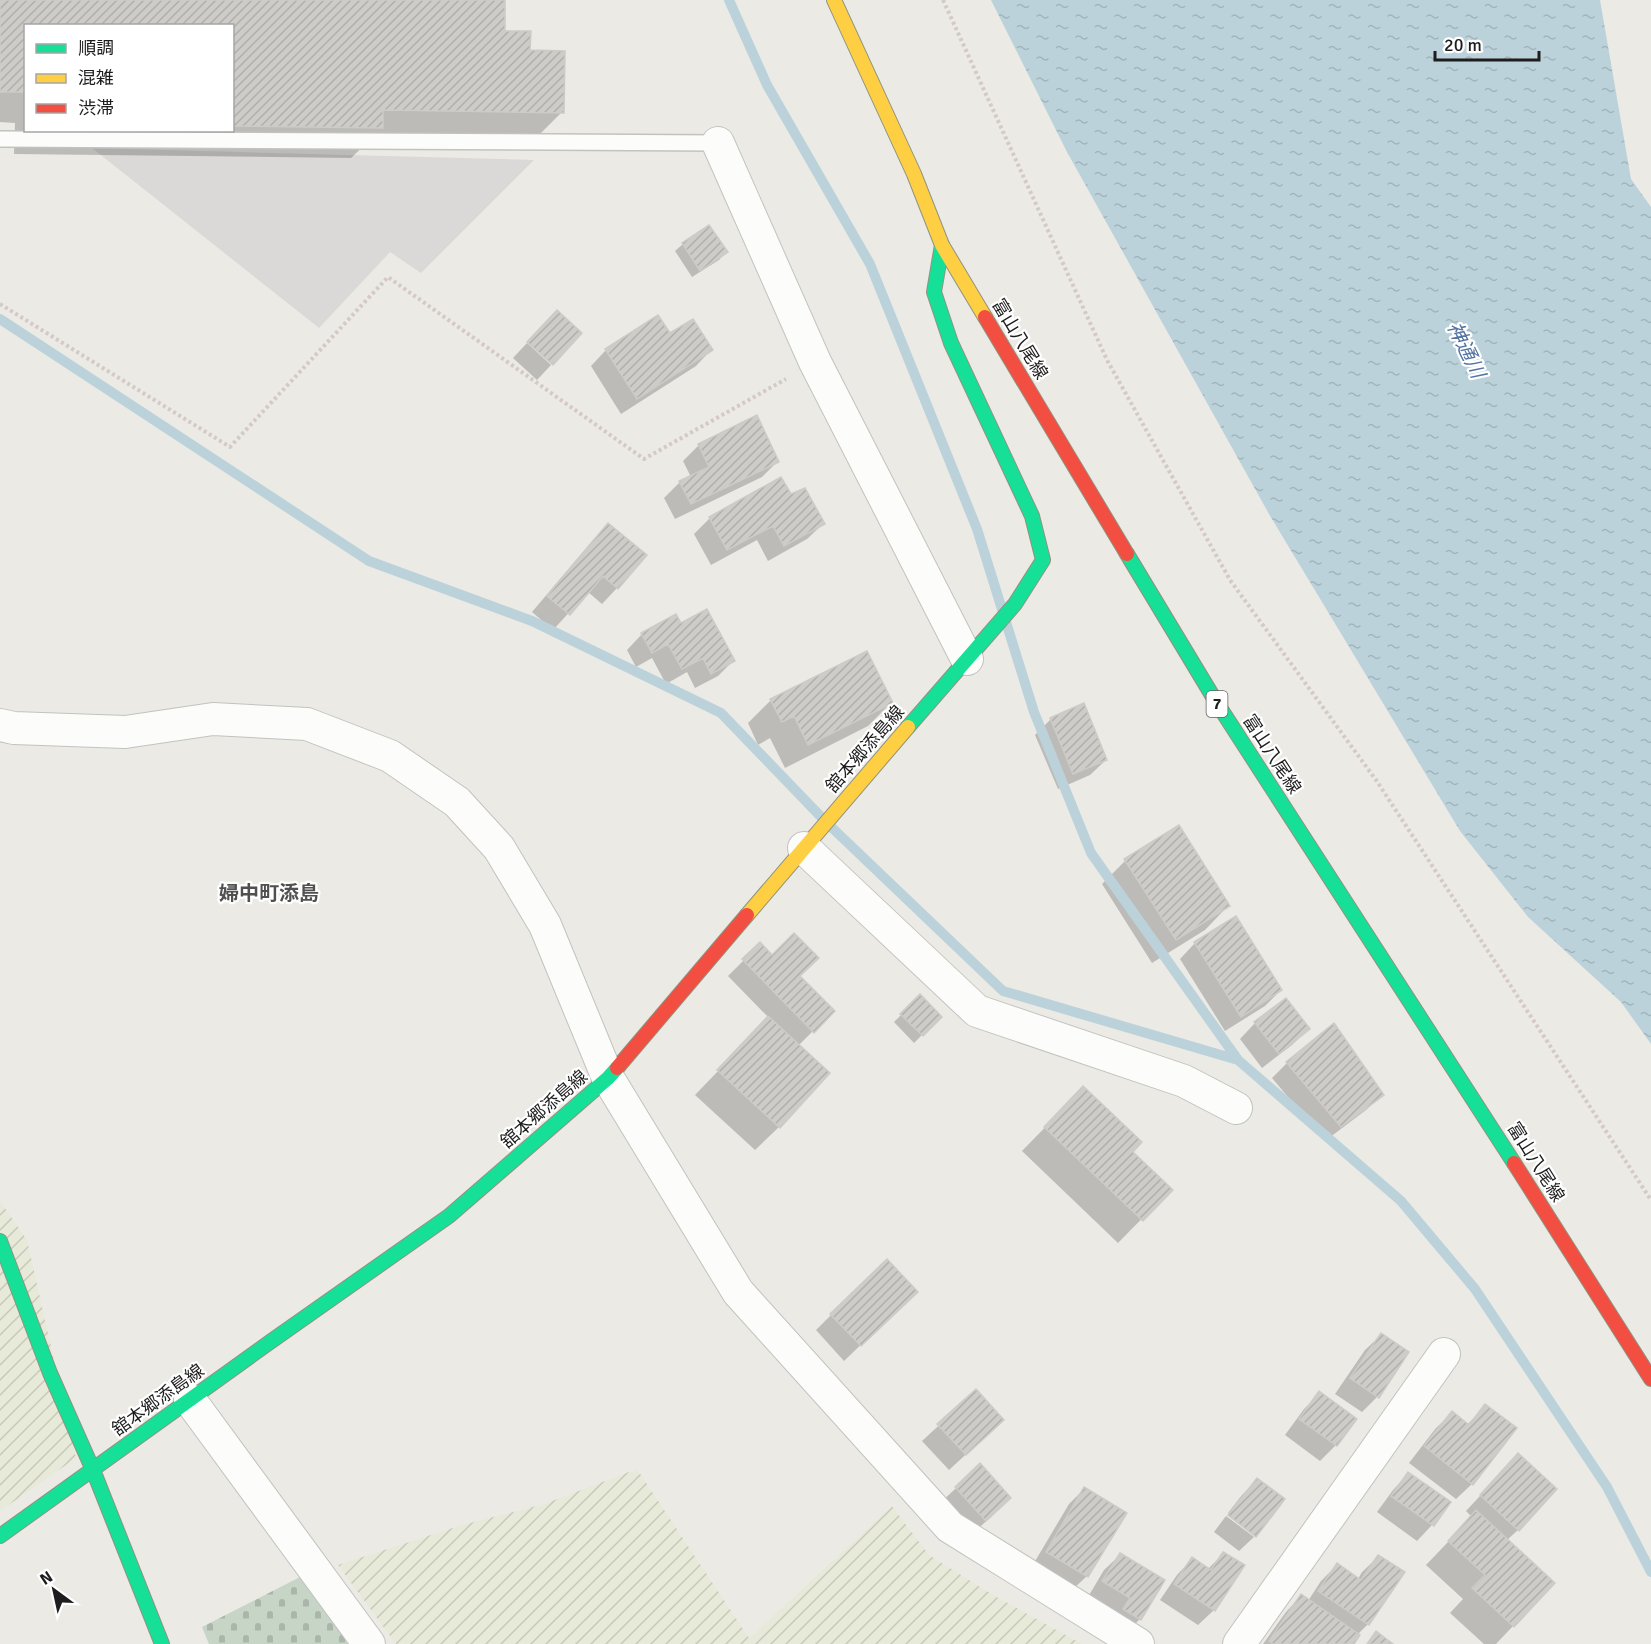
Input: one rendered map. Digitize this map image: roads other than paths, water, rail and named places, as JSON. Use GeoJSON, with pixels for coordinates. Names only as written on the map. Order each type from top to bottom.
{"type":"FeatureCollection","features":[{"type":"Feature","properties":{"kind":"main road","name":"富山八尾線"},"geometry":{"type":"LineString","coordinates":[[834,0],[914,174],[942,245],[1215,700],[1493,1129],[1651,1379]]}},
{"type":"Feature","properties":{"kind":"main road","name":"舘本郷添島線"},"geometry":{"type":"LineString","coordinates":[[0,1536],[449,1216],[608,1078],[888,749],[1012,608],[1043,560],[1032,516],[951,343],[934,292],[942,245]]}},
{"type":"Feature","properties":{"kind":"main road"},"geometry":{"type":"LineString","coordinates":[[0,1241],[50,1373],[93,1470],[162,1644]]}},
{"type":"Feature","properties":{"kind":"street"},"geometry":{"type":"LineString","coordinates":[[718,143],[815,362],[976,648]]}},
{"type":"Feature","properties":{"kind":"street"},"geometry":{"type":"LineString","coordinates":[[0,725],[14,728],[125,732],[213,719],[307,724],[390,756],[457,802],[499,848],[545,925],[608,1078],[738,1292],[950,1527],[1138,1644]]}},
{"type":"Feature","properties":{"kind":"street"},"geometry":{"type":"LineString","coordinates":[[804,848],[978,1011],[1184,1081],[1236,1108]]}},
{"type":"Feature","properties":{"kind":"street"},"geometry":{"type":"LineString","coordinates":[[1239,1644],[1444,1354]]}},
{"type":"Feature","properties":{"kind":"street"},"geometry":{"type":"LineString","coordinates":[[190,1400],[369,1644]]}},
{"type":"Feature","properties":{"kind":"lane"},"geometry":{"type":"LineString","coordinates":[[0,139],[718,143]]}},
{"type":"Feature","properties":{"kind":"water","name":"神通川"},"geometry":{"type":"Polygon","coordinates":[[[991,0],[1600,0],[1631,179],[1651,207],[1651,1044],[1621,1002],[1528,917],[1460,831],[1269,514],[1067,152],[991,0]]]}},
{"type":"Feature","properties":{"kind":"waterway"},"geometry":{"type":"LineString","coordinates":[[729,0],[767,85],[870,264],[977,529],[1034,712],[1091,853],[1238,1060],[1401,1201],[1475,1289],[1607,1487],[1651,1572]]}},
{"type":"Feature","properties":{"kind":"waterway"},"geometry":{"type":"LineString","coordinates":[[0,319],[369,561],[532,621],[721,713],[826,822],[1003,991],[1238,1060]]}},
{"type":"Feature","properties":{"kind":"district","name":"婦中町添島"},"geometry":{"type":"Point","coordinates":[269,893]}}]}
